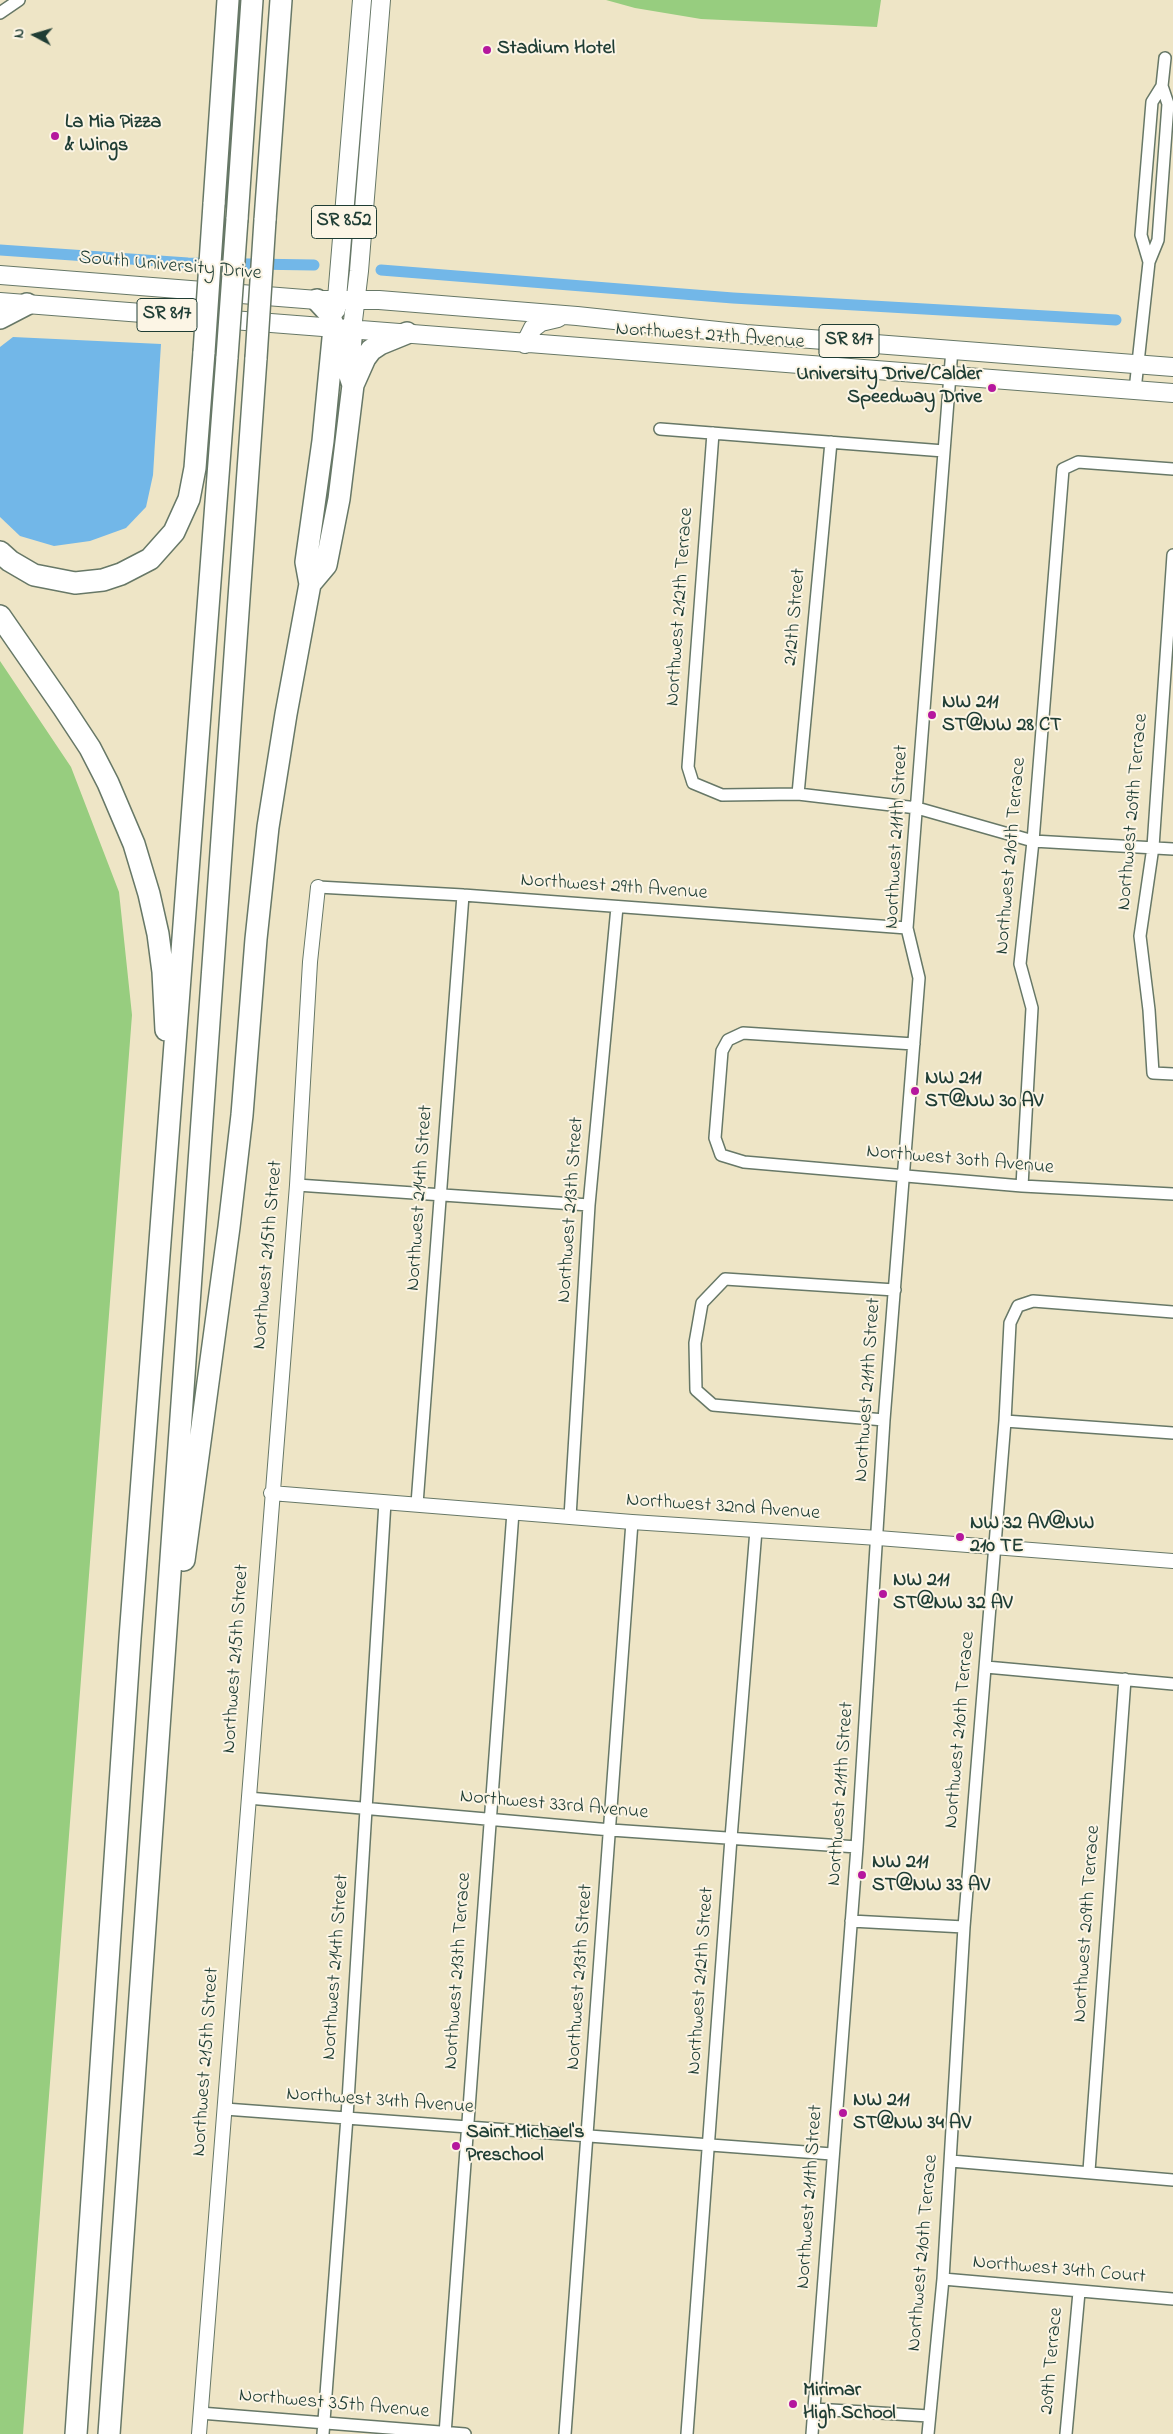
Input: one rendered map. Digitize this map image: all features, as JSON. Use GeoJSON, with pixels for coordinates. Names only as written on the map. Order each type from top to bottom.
{"type":"FeatureCollection","features":[{"type":"Feature","properties":{"kind":"highway"},"geometry":{"type":"LineString","coordinates":[[0,552],[10,561],[34,575],[74,583],[103,580],[121,574],[150,559],[174,532],[189,499],[195,468],[228,0]]}},
{"type":"Feature","properties":{"kind":"highway"},"geometry":{"type":"LineString","coordinates":[[76,2434],[130,1638],[173,1085],[252,0]]}},
{"type":"Feature","properties":{"kind":"highway"},"geometry":{"type":"LineString","coordinates":[[109,2434],[281,0]]}},
{"type":"Feature","properties":{"kind":"highway"},"geometry":{"type":"LineString","coordinates":[[327,300],[329,313],[343,329],[348,370],[353,385]]}},
{"type":"Feature","properties":{"kind":"highway"},"geometry":{"type":"LineString","coordinates":[[0,318],[27,304]]}},
{"type":"Feature","properties":{"kind":"highway"},"geometry":{"type":"LineString","coordinates":[[166,1622],[182,1572],[215,1341],[243,1105],[264,864],[282,733],[310,584],[306,562],[325,428],[343,329]]}},
{"type":"Feature","properties":{"kind":"highway"},"geometry":{"type":"LineString","coordinates":[[310,584],[326,566],[340,487],[353,385],[365,358],[371,350],[380,344],[407,333]]}},
{"type":"Feature","properties":{"kind":"highway"},"geometry":{"type":"LineString","coordinates":[[0,616],[90,748],[108,783],[134,844],[149,894],[158,934],[173,1085]]}},
{"type":"Feature","properties":{"kind":"main road","name":"SR 852"},"geometry":{"type":"LineString","coordinates":[[327,300],[362,0]]}},
{"type":"Feature","properties":{"kind":"main road","name":"SR 852"},"geometry":{"type":"LineString","coordinates":[[343,329],[356,299],[381,0]]}},
{"type":"Feature","properties":{"kind":"main road","name":"South University Drive"},"geometry":{"type":"LineString","coordinates":[[0,275],[327,300]]}},
{"type":"Feature","properties":{"kind":"main road","name":"Northwest 27th Avenue"},"geometry":{"type":"LineString","coordinates":[[327,300],[356,299],[568,316],[746,334],[1173,367]]}},
{"type":"Feature","properties":{"kind":"main road","name":"SR 817"},"geometry":{"type":"LineString","coordinates":[[0,302],[343,329]]}},
{"type":"Feature","properties":{"kind":"main road"},"geometry":{"type":"LineString","coordinates":[[525,344],[533,328],[541,322],[568,316]]}},
{"type":"Feature","properties":{"kind":"main road","name":"Northwest 27th Avenue"},"geometry":{"type":"LineString","coordinates":[[343,329],[1173,393]]}},
{"type":"Feature","properties":{"kind":"main road"},"geometry":{"type":"LineString","coordinates":[[718,359],[732,350],[746,334],[763,357],[771,363]]}},
{"type":"Feature","properties":{"kind":"street"},"geometry":{"type":"LineString","coordinates":[[0,13],[19,0]]}},
{"type":"Feature","properties":{"kind":"street"},"geometry":{"type":"LineString","coordinates":[[1135,390],[1149,262],[1158,240],[1168,104],[1162,86],[1165,58]]}},
{"type":"Feature","properties":{"kind":"street"},"geometry":{"type":"LineString","coordinates":[[1149,262],[1141,235],[1152,102],[1162,86]]}},
{"type":"Feature","properties":{"kind":"street","name":"Northwest 211th Street"},"geometry":{"type":"LineString","coordinates":[[812,2434],[832,2154],[858,1847],[884,1420],[914,1044],[918,978],[907,928],[952,349]]}},
{"type":"Feature","properties":{"kind":"street"},"geometry":{"type":"LineString","coordinates":[[660,429],[944,451]]}},
{"type":"Feature","properties":{"kind":"street","name":"Northwest 212th Terrace"},"geometry":{"type":"LineString","coordinates":[[713,433],[688,767],[693,783],[722,795],[798,794]]}},
{"type":"Feature","properties":{"kind":"street","name":"212th Street"},"geometry":{"type":"LineString","coordinates":[[798,794],[831,442]]}},
{"type":"Feature","properties":{"kind":"street","name":"Northwest 210th Terrace"},"geometry":{"type":"LineString","coordinates":[[1022,1186],[1032,1008],[1020,964],[1033,841],[1062,469],[1078,462],[1173,469]]}},
{"type":"Feature","properties":{"kind":"street","name":"Northwest 209th Terrace"},"geometry":{"type":"LineString","coordinates":[[1173,555],[1153,847],[1140,936],[1149,1010],[1153,1073],[1173,1074]]}},
{"type":"Feature","properties":{"kind":"street"},"geometry":{"type":"LineString","coordinates":[[798,794],[917,808],[1033,841],[1173,849]]}},
{"type":"Feature","properties":{"kind":"street","name":"Northwest 29th Avenue"},"geometry":{"type":"LineString","coordinates":[[318,887],[463,895],[907,928]]}},
{"type":"Feature","properties":{"kind":"street","name":"Northwest 215th Street"},"geometry":{"type":"LineString","coordinates":[[199,2434],[271,1493],[297,1185],[310,962],[318,887]]}},
{"type":"Feature","properties":{"kind":"street","name":"Northwest 214th Street"},"geometry":{"type":"LineString","coordinates":[[418,1504],[463,895]]}},
{"type":"Feature","properties":{"kind":"street","name":"Northwest 213th Street"},"geometry":{"type":"LineString","coordinates":[[570,1517],[590,1205],[617,907]]}},
{"type":"Feature","properties":{"kind":"street","name":"Northwest 30th Avenue"},"geometry":{"type":"LineString","coordinates":[[914,1044],[743,1033],[728,1040],[722,1051],[715,1138],[721,1155],[744,1162],[1022,1186],[1173,1194]]}},
{"type":"Feature","properties":{"kind":"street"},"geometry":{"type":"LineString","coordinates":[[297,1185],[590,1205]]}},
{"type":"Feature","properties":{"kind":"street"},"geometry":{"type":"LineString","coordinates":[[884,1420],[713,1405],[696,1390],[695,1342],[702,1303],[725,1279],[895,1290]]}},
{"type":"Feature","properties":{"kind":"street","name":"Northwest 210th Terrace"},"geometry":{"type":"LineString","coordinates":[[928,2434],[951,2161],[964,1927],[1005,1420],[1010,1323],[1018,1306],[1033,1301],[1173,1312]]}},
{"type":"Feature","properties":{"kind":"street"},"geometry":{"type":"LineString","coordinates":[[1005,1420],[1173,1433]]}},
{"type":"Feature","properties":{"kind":"street","name":"Northwest 32nd Avenue"},"geometry":{"type":"LineString","coordinates":[[271,1493],[632,1522],[878,1538],[1173,1561]]}},
{"type":"Feature","properties":{"kind":"street","name":"Northwest 214th Street"},"geometry":{"type":"LineString","coordinates":[[323,2428],[346,2117],[385,1502]]}},
{"type":"Feature","properties":{"kind":"street","name":"Northwest 213th Terrace"},"geometry":{"type":"LineString","coordinates":[[445,2433],[466,2127],[513,1512]]}},
{"type":"Feature","properties":{"kind":"street","name":"Northwest 213th Street"},"geometry":{"type":"LineString","coordinates":[[565,2434],[611,1830],[632,1522]]}},
{"type":"Feature","properties":{"kind":"street","name":"Northwest 212th Street"},"geometry":{"type":"LineString","coordinates":[[688,2434],[731,1838],[756,1530]]}},
{"type":"Feature","properties":{"kind":"street"},"geometry":{"type":"LineString","coordinates":[[986,1667],[1173,1684]]}},
{"type":"Feature","properties":{"kind":"street","name":"Northwest 209th Terrace"},"geometry":{"type":"LineString","coordinates":[[1089,2171],[1125,1679]]}},
{"type":"Feature","properties":{"kind":"street","name":"Northwest 33rd Avenue"},"geometry":{"type":"LineString","coordinates":[[248,1798],[611,1830],[858,1847]]}},
{"type":"Feature","properties":{"kind":"street"},"geometry":{"type":"LineString","coordinates":[[851,1921],[964,1927]]}},
{"type":"Feature","properties":{"kind":"street","name":"Northwest 34th Avenue"},"geometry":{"type":"LineString","coordinates":[[225,2109],[832,2154]]}},
{"type":"Feature","properties":{"kind":"street"},"geometry":{"type":"LineString","coordinates":[[951,2161],[1089,2171],[1173,2180]]}},
{"type":"Feature","properties":{"kind":"street","name":"Northwest 34th Court"},"geometry":{"type":"LineString","coordinates":[[942,2279],[1173,2299]]}},
{"type":"Feature","properties":{"kind":"street","name":"209th Terrace"},"geometry":{"type":"LineString","coordinates":[[1066,2434],[1079,2292]]}},
{"type":"Feature","properties":{"kind":"street"},"geometry":{"type":"LineString","coordinates":[[815,2409],[929,2416]]}},
{"type":"Feature","properties":{"kind":"street","name":"Northwest 35th Avenue"},"geometry":{"type":"LineString","coordinates":[[200,2412],[323,2428],[465,2434]]}},
{"type":"Feature","properties":{"kind":"green space"},"geometry":{"type":"Polygon","coordinates":[[[606,0],[881,0],[877,27],[701,19],[635,8],[606,0]]]}},
{"type":"Feature","properties":{"kind":"green space"},"geometry":{"type":"Polygon","coordinates":[[[0,661],[71,767],[119,892],[132,1015],[23,2434],[0,2434],[0,661]]]}},
{"type":"Feature","properties":{"kind":"water"},"geometry":{"type":"Polygon","coordinates":[[[13,337],[161,344],[153,475],[146,507],[126,528],[90,541],[54,546],[20,536],[0,517],[0,347],[13,337]]]}},
{"type":"Feature","properties":{"kind":"waterway"},"geometry":{"type":"LineString","coordinates":[[0,250],[188,263],[314,265]]}},
{"type":"Feature","properties":{"kind":"waterway"},"geometry":{"type":"LineString","coordinates":[[381,270],[733,298],[1116,320]]}},
{"type":"Feature","properties":{"kind":"place","name":"Stadium Hotel"},"geometry":{"type":"Point","coordinates":[487,50]}},
{"type":"Feature","properties":{"kind":"place","name":"La Mia Pizza & Wings"},"geometry":{"type":"Point","coordinates":[55,136]}},
{"type":"Feature","properties":{"kind":"place","name":"University Drive/Calder Speedway Drive"},"geometry":{"type":"Point","coordinates":[992,388]}},
{"type":"Feature","properties":{"kind":"place","name":"NW 211 ST@NW 28 CT"},"geometry":{"type":"Point","coordinates":[932,715]}},
{"type":"Feature","properties":{"kind":"place","name":"NW 211 ST@NW 30 AV"},"geometry":{"type":"Point","coordinates":[915,1091]}},
{"type":"Feature","properties":{"kind":"place","name":"NW 32 AV@NW 210 TE"},"geometry":{"type":"Point","coordinates":[960,1537]}},
{"type":"Feature","properties":{"kind":"place","name":"NW 211 ST@NW 32 AV"},"geometry":{"type":"Point","coordinates":[883,1594]}},
{"type":"Feature","properties":{"kind":"place","name":"NW 211 ST@NW 33 AV"},"geometry":{"type":"Point","coordinates":[862,1875]}},
{"type":"Feature","properties":{"kind":"place","name":"NW 211 ST@NW 34 AV"},"geometry":{"type":"Point","coordinates":[843,2113]}},
{"type":"Feature","properties":{"kind":"place","name":"Saint Michael's Preschool"},"geometry":{"type":"Point","coordinates":[456,2146]}},
{"type":"Feature","properties":{"kind":"place","name":"Mirimar High School"},"geometry":{"type":"Point","coordinates":[793,2404]}}]}
